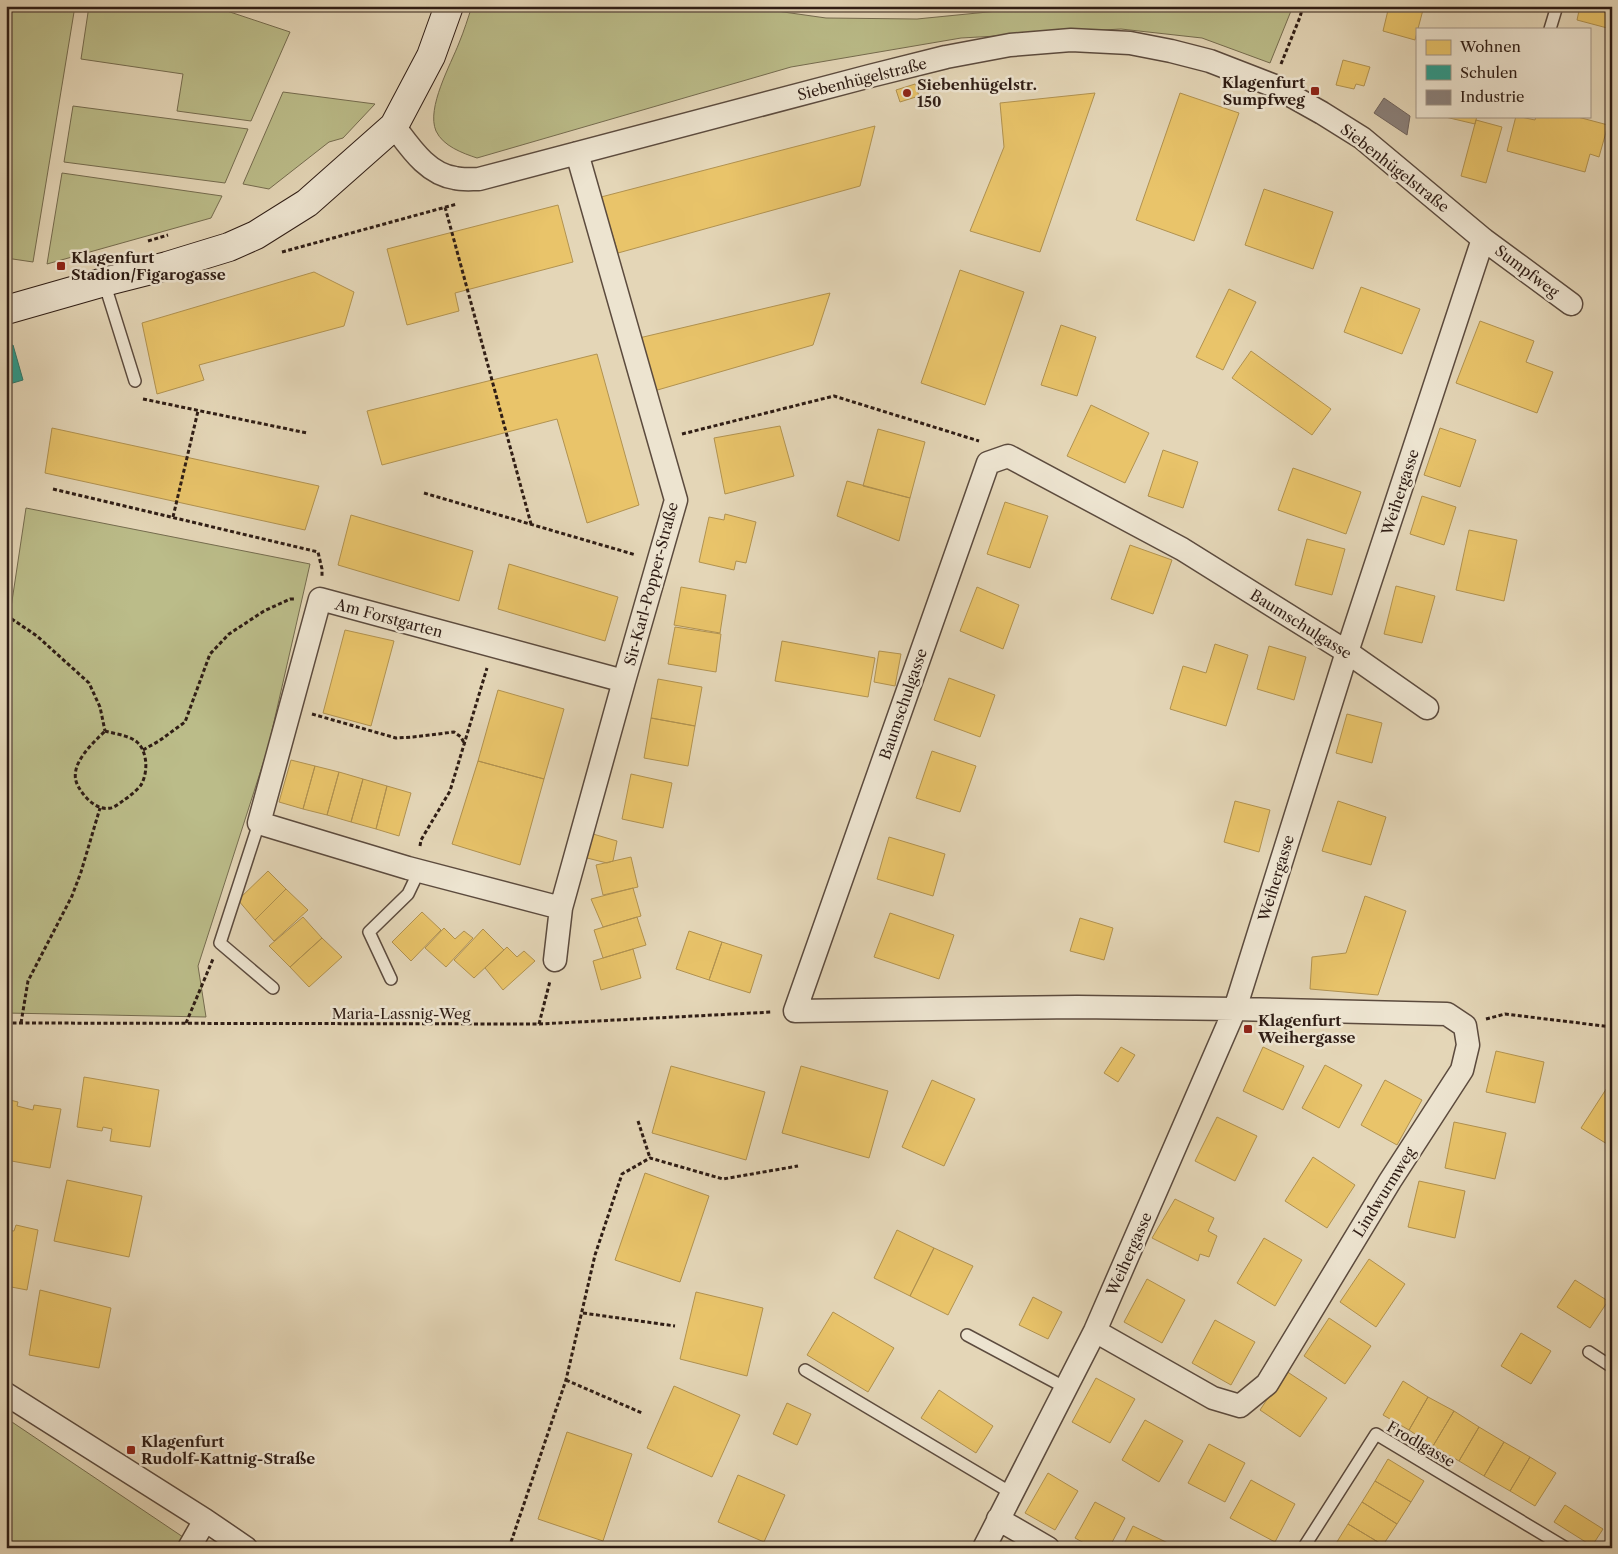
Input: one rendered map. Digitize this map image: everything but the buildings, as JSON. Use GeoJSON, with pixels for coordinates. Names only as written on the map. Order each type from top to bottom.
{"type":"FeatureCollection","features":[{"type":"Feature","properties":{"kind":"street"},"geometry":{"type":"LineString","coordinates":[[6,310],[229,247],[256,235],[307,203],[394,126],[430,56],[449,6]]}},
{"type":"Feature","properties":{"kind":"street","name":"Siebenhügelstraße"},"geometry":{"type":"LineString","coordinates":[[394,126],[413,152],[434,171],[454,178],[478,179],[946,57],[1010,45],[1071,40],[1130,43],[1210,61],[1272,85],[1362,138],[1483,239]]}},
{"type":"Feature","properties":{"kind":"street","name":"Sir-Karl-Popper-Straße"},"geometry":{"type":"LineString","coordinates":[[555,960],[561,908],[676,500],[577,153]]}},
{"type":"Feature","properties":{"kind":"street","name":"Sumpfweg"},"geometry":{"type":"LineString","coordinates":[[1483,239],[1571,304]]}},
{"type":"Feature","properties":{"kind":"street","name":"Weihergasse"},"geometry":{"type":"LineString","coordinates":[[984,1548],[1095,1331],[1235,1009],[1347,652],[1483,239]]}},
{"type":"Feature","properties":{"kind":"street","name":"Baumschulgasse"},"geometry":{"type":"LineString","coordinates":[[795,1011],[988,463],[1008,456],[1182,549],[1347,652],[1427,708]]}},
{"type":"Feature","properties":{"kind":"street","name":"Am Forstgarten"},"geometry":{"type":"LineString","coordinates":[[259,823],[320,599],[624,681]]}},
{"type":"Feature","properties":{"kind":"street"},"geometry":{"type":"LineString","coordinates":[[259,823],[419,871],[561,908]]}},
{"type":"Feature","properties":{"kind":"street"},"geometry":{"type":"LineString","coordinates":[[795,1011],[1077,1008],[1235,1009],[1447,1014],[1465,1026]]}},
{"type":"Feature","properties":{"kind":"street","name":"Lindwurmweg"},"geometry":{"type":"LineString","coordinates":[[1095,1331],[1213,1398],[1240,1406],[1267,1384],[1390,1181],[1462,1070],[1468,1044],[1465,1026]]}},
{"type":"Feature","properties":{"kind":"street"},"geometry":{"type":"LineString","coordinates":[[6,1394],[246,1548]]}},
{"type":"Feature","properties":{"kind":"street"},"geometry":{"type":"LineString","coordinates":[[998,1519],[1048,1548]]}},
{"type":"Feature","properties":{"kind":"street"},"geometry":{"type":"LineString","coordinates":[[189,1548],[205,1520]]}},
{"type":"Feature","properties":{"kind":"lane"},"geometry":{"type":"LineString","coordinates":[[1550,28],[1558,6]]}},
{"type":"Feature","properties":{"kind":"lane"},"geometry":{"type":"LineString","coordinates":[[104,282],[135,381]]}},
{"type":"Feature","properties":{"kind":"lane","name":"Am Forstgarten"},"geometry":{"type":"LineString","coordinates":[[220,943],[259,823]]}},
{"type":"Feature","properties":{"kind":"lane"},"geometry":{"type":"LineString","coordinates":[[391,979],[369,932],[408,894],[419,871]]}},
{"type":"Feature","properties":{"kind":"lane"},"geometry":{"type":"LineString","coordinates":[[220,943],[273,988]]}},
{"type":"Feature","properties":{"kind":"lane"},"geometry":{"type":"LineString","coordinates":[[967,1335],[1066,1388]]}},
{"type":"Feature","properties":{"kind":"lane"},"geometry":{"type":"LineString","coordinates":[[1589,1352],[1612,1367]]}},
{"type":"Feature","properties":{"kind":"lane"},"geometry":{"type":"LineString","coordinates":[[805,1370],[1013,1494]]}},
{"type":"Feature","properties":{"kind":"lane","name":"Frodlgasse"},"geometry":{"type":"LineString","coordinates":[[1304,1548],[1376,1434],[1566,1548]]}},
{"type":"Feature","properties":{"kind":"path"},"geometry":{"type":"LineString","coordinates":[[1272,85],[1303,6]]}},
{"type":"Feature","properties":{"kind":"path"},"geometry":{"type":"LineString","coordinates":[[281,252],[463,203]]}},
{"type":"Feature","properties":{"kind":"path"},"geometry":{"type":"LineString","coordinates":[[445,207],[531,524]]}},
{"type":"Feature","properties":{"kind":"path"},"geometry":{"type":"LineString","coordinates":[[140,243],[168,235]]}},
{"type":"Feature","properties":{"kind":"path"},"geometry":{"type":"LineString","coordinates":[[135,381],[140,398],[307,432]]}},
{"type":"Feature","properties":{"kind":"path"},"geometry":{"type":"LineString","coordinates":[[659,440],[834,396],[984,443],[988,463]]}},
{"type":"Feature","properties":{"kind":"path"},"geometry":{"type":"LineString","coordinates":[[173,517],[198,411]]}},
{"type":"Feature","properties":{"kind":"path"},"geometry":{"type":"LineString","coordinates":[[53,489],[318,552],[322,569],[320,599],[290,599],[264,611],[229,634],[210,654],[184,722],[159,741],[143,750]]}},
{"type":"Feature","properties":{"kind":"path"},"geometry":{"type":"LineString","coordinates":[[424,493],[658,562]]}},
{"type":"Feature","properties":{"kind":"path"},"geometry":{"type":"LineString","coordinates":[[6,615],[37,636],[90,683],[100,707],[104,732]]}},
{"type":"Feature","properties":{"kind":"path"},"geometry":{"type":"LineString","coordinates":[[419,871],[418,855],[421,840],[450,791],[465,746],[493,646]]}},
{"type":"Feature","properties":{"kind":"path"},"geometry":{"type":"LineString","coordinates":[[291,707],[353,727],[396,738],[414,738],[454,732],[462,737],[465,746]]}},
{"type":"Feature","properties":{"kind":"path"},"geometry":{"type":"LineString","coordinates":[[104,732],[125,736],[137,742],[143,750],[146,766],[141,784],[127,798],[111,808],[100,808],[84,796],[76,781],[78,765],[87,748],[104,732]]}},
{"type":"Feature","properties":{"kind":"path"},"geometry":{"type":"LineString","coordinates":[[21,1023],[28,981],[72,896],[82,872],[100,808]]}},
{"type":"Feature","properties":{"kind":"path"},"geometry":{"type":"LineString","coordinates":[[186,1024],[220,943]]}},
{"type":"Feature","properties":{"kind":"path"},"geometry":{"type":"LineString","coordinates":[[539,1024],[555,960]]}},
{"type":"Feature","properties":{"kind":"path","name":"Maria-Lassnig-Weg"},"geometry":{"type":"LineString","coordinates":[[6,1023],[539,1024],[795,1011]]}},
{"type":"Feature","properties":{"kind":"path"},"geometry":{"type":"LineString","coordinates":[[1465,1026],[1505,1014],[1612,1027]]}},
{"type":"Feature","properties":{"kind":"path"},"geometry":{"type":"LineString","coordinates":[[638,1121],[650,1158]]}},
{"type":"Feature","properties":{"kind":"path"},"geometry":{"type":"LineString","coordinates":[[509,1548],[566,1380],[595,1255],[622,1174],[650,1158],[723,1179],[798,1166]]}},
{"type":"Feature","properties":{"kind":"path"},"geometry":{"type":"LineString","coordinates":[[583,1313],[675,1326]]}},
{"type":"Feature","properties":{"kind":"path"},"geometry":{"type":"LineString","coordinates":[[566,1380],[642,1413]]}},
{"type":"Feature","properties":{"kind":"green space"},"geometry":{"type":"Polygon","coordinates":[[[6,6],[75,6],[33,262],[6,258],[6,6]]]}},
{"type":"Feature","properties":{"kind":"green space"},"geometry":{"type":"Polygon","coordinates":[[[89,6],[212,6],[290,32],[251,121],[177,111],[183,74],[81,59],[89,6]]]}},
{"type":"Feature","properties":{"kind":"green space"},"geometry":{"type":"Polygon","coordinates":[[[472,6],[741,6],[826,18],[917,19],[1048,6],[1293,6],[1270,63],[1202,38],[1121,29],[961,38],[791,67],[477,158],[459,151],[443,141],[436,131],[434,121],[434,110],[441,86],[472,6]]]}},
{"type":"Feature","properties":{"kind":"green space"},"geometry":{"type":"Polygon","coordinates":[[[283,92],[375,104],[343,138],[329,142],[269,189],[243,184],[283,92]]]}},
{"type":"Feature","properties":{"kind":"green space"},"geometry":{"type":"Polygon","coordinates":[[[73,106],[248,129],[225,183],[64,162],[73,106]]]}},
{"type":"Feature","properties":{"kind":"green space"},"geometry":{"type":"Polygon","coordinates":[[[62,173],[222,196],[211,218],[47,264],[62,173]]]}},
{"type":"Feature","properties":{"kind":"green space"},"geometry":{"type":"Polygon","coordinates":[[[26,508],[310,564],[268,748],[198,966],[206,1017],[6,1013],[6,641],[26,508]]]}},
{"type":"Feature","properties":{"kind":"green space"},"geometry":{"type":"Polygon","coordinates":[[[6,1418],[183,1537],[176,1548],[6,1548],[6,1418]]]}},
{"type":"Feature","properties":{"kind":"place","name":"Klagenfurt Sumpfweg"},"geometry":{"type":"Point","coordinates":[1315,91]}},
{"type":"Feature","properties":{"kind":"place","name":"Siebenhügelstr. 150"},"geometry":{"type":"Point","coordinates":[907,93]}},
{"type":"Feature","properties":{"kind":"place","name":"Klagenfurt Stadion/Figarogasse"},"geometry":{"type":"Point","coordinates":[61,266]}},
{"type":"Feature","properties":{"kind":"place","name":"Klagenfurt Weihergasse"},"geometry":{"type":"Point","coordinates":[1248,1029]}},
{"type":"Feature","properties":{"kind":"place","name":"Klagenfurt Rudolf-Kattnig-Straße"},"geometry":{"type":"Point","coordinates":[131,1450]}}]}
